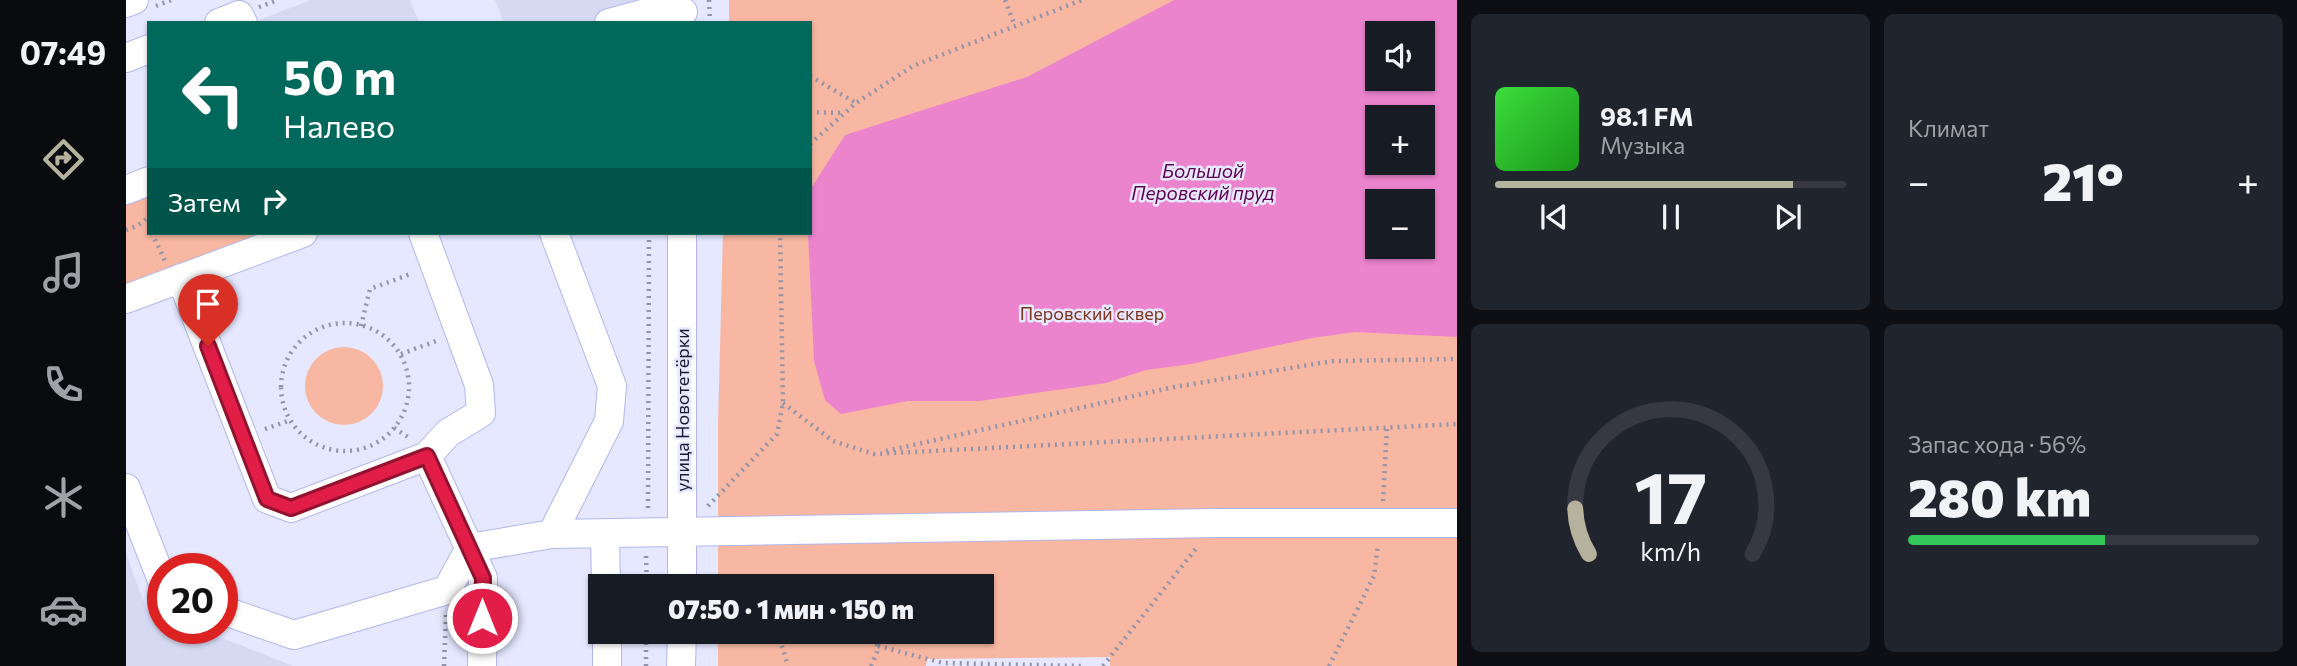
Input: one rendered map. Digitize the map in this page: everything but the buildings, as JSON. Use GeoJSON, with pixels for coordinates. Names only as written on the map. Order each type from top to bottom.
{"type":"FeatureCollection","features":[{"type":"Feature","properties":{"kind":"street"},"geometry":{"type":"LineString","coordinates":[[126,3],[135,0]]}},
{"type":"Feature","properties":{"kind":"street"},"geometry":{"type":"LineString","coordinates":[[616,21],[646,13],[689,14]]}},
{"type":"Feature","properties":{"kind":"street"},"geometry":{"type":"LineString","coordinates":[[224,21],[240,15],[242,21]]}},
{"type":"Feature","properties":{"kind":"street"},"geometry":{"type":"LineString","coordinates":[[126,58],[147,51]]}},
{"type":"Feature","properties":{"kind":"street"},"geometry":{"type":"LineString","coordinates":[[126,190],[147,182]]}},
{"type":"Feature","properties":{"kind":"street"},"geometry":{"type":"LineString","coordinates":[[126,299],[298,235]]}},
{"type":"Feature","properties":{"kind":"street"},"geometry":{"type":"LineString","coordinates":[[181,278],[267,499],[291,508],[427,456],[447,433],[481,413],[479,385],[424,235]]}},
{"type":"Feature","properties":{"kind":"street"},"geometry":{"type":"LineString","coordinates":[[552,534],[609,421],[612,386],[555,235]]}},
{"type":"Feature","properties":{"kind":"street","name":"улица Новотетёрки"},"geometry":{"type":"LineString","coordinates":[[682,235],[682,574]]}},
{"type":"Feature","properties":{"kind":"street"},"geometry":{"type":"LineString","coordinates":[[427,456],[483,578],[482,666]]}},
{"type":"Feature","properties":{"kind":"street"},"geometry":{"type":"LineString","coordinates":[[126,488],[151,553]]}},
{"type":"Feature","properties":{"kind":"street"},"geometry":{"type":"LineString","coordinates":[[470,548],[552,534],[1217,523],[1457,523]]}},
{"type":"Feature","properties":{"kind":"street"},"geometry":{"type":"LineString","coordinates":[[605,534],[606,574]]}},
{"type":"Feature","properties":{"kind":"street"},"geometry":{"type":"LineString","coordinates":[[238,616],[294,635],[447,590],[470,548]]}},
{"type":"Feature","properties":{"kind":"street"},"geometry":{"type":"LineString","coordinates":[[607,644],[607,666]]}},
{"type":"Feature","properties":{"kind":"street"},"geometry":{"type":"LineString","coordinates":[[681,666],[682,644]]}},
{"type":"Feature","properties":{"kind":"path"},"geometry":{"type":"LineString","coordinates":[[1005,0],[1015,26]]}},
{"type":"Feature","properties":{"kind":"path"},"geometry":{"type":"LineString","coordinates":[[812,142],[856,103],[913,66],[1082,0]]}},
{"type":"Feature","properties":{"kind":"path"},"geometry":{"type":"LineString","coordinates":[[689,14],[709,21]]}},
{"type":"Feature","properties":{"kind":"path"},"geometry":{"type":"LineString","coordinates":[[812,77],[856,103]]}},
{"type":"Feature","properties":{"kind":"path"},"geometry":{"type":"LineString","coordinates":[[812,112],[845,113]]}},
{"type":"Feature","properties":{"kind":"path"},"geometry":{"type":"LineString","coordinates":[[138,226],[147,219]]}},
{"type":"Feature","properties":{"kind":"path"},"geometry":{"type":"LineString","coordinates":[[126,230],[147,226]]}},
{"type":"Feature","properties":{"kind":"path"},"geometry":{"type":"LineString","coordinates":[[646,533],[649,235]]}},
{"type":"Feature","properties":{"kind":"path"},"geometry":{"type":"LineString","coordinates":[[705,509],[777,433],[783,403],[780,235]]}},
{"type":"Feature","properties":{"kind":"path"},"geometry":{"type":"LineString","coordinates":[[361,326],[370,289],[435,264]]}},
{"type":"Feature","properties":{"kind":"path"},"geometry":{"type":"LineString","coordinates":[[348,323],[369,327],[387,338],[401,354],[408,374],[409,395],[403,415],[391,432],[374,445],[353,451],[331,450],[312,442],[295,428],[285,410],[281,388],[284,367],[293,348],[309,334],[328,325],[348,323]]}},
{"type":"Feature","properties":{"kind":"path"},"geometry":{"type":"LineString","coordinates":[[401,354],[460,332]]}},
{"type":"Feature","properties":{"kind":"path"},"geometry":{"type":"LineString","coordinates":[[874,454],[1174,387],[1334,362],[1457,359]]}},
{"type":"Feature","properties":{"kind":"path"},"geometry":{"type":"LineString","coordinates":[[783,403],[833,441],[874,454],[1457,424]]}},
{"type":"Feature","properties":{"kind":"path"},"geometry":{"type":"LineString","coordinates":[[1103,666],[1217,523]]}},
{"type":"Feature","properties":{"kind":"path"},"geometry":{"type":"LineString","coordinates":[[443,665],[447,590]]}},
{"type":"Feature","properties":{"kind":"path"},"geometry":{"type":"LineString","coordinates":[[646,644],[646,666]]}},
{"type":"Feature","properties":{"kind":"path"},"geometry":{"type":"LineString","coordinates":[[781,644],[788,666]]}},
{"type":"Feature","properties":{"kind":"path"},"geometry":{"type":"LineString","coordinates":[[871,666],[878,646],[943,663],[1081,666]]}},
{"type":"Feature","properties":{"kind":"shaded area"},"geometry":{"type":"Polygon","coordinates":[[[311,0],[410,0],[418,21],[259,21],[311,0]]]}},
{"type":"Feature","properties":{"kind":"shaded area"},"geometry":{"type":"Polygon","coordinates":[[[495,0],[643,0],[642,7],[594,21],[503,21],[495,0]]]}},
{"type":"Feature","properties":{"kind":"shaded area"},"geometry":{"type":"Polygon","coordinates":[[[126,553],[147,608],[147,644],[237,644],[293,666],[126,666],[126,553]]]}},
{"type":"Feature","properties":{"kind":"green space","name":"Перовский сквер"},"geometry":{"type":"Polygon","coordinates":[[[729,0],[1457,0],[1457,666],[1110,666],[1110,657],[927,659],[926,666],[718,666],[718,644],[994,644],[994,574],[718,574],[718,425],[723,235],[812,235],[812,21],[729,21],[729,0]]]}},
{"type":"Feature","properties":{"kind":"green space"},"geometry":{"type":"Polygon","coordinates":[[[147,197],[147,235],[278,235],[126,291],[126,205],[147,197]]]}},
{"type":"Feature","properties":{"kind":"green space"},"geometry":{"type":"Polygon","coordinates":[[[336,347],[352,347],[366,353],[377,364],[383,378],[383,394],[377,408],[366,419],[352,425],[336,425],[322,419],[311,408],[305,394],[305,378],[311,364],[322,353],[336,347]]]}},
{"type":"Feature","properties":{"kind":"water","name":"Большой Перовский пруд"},"geometry":{"type":"Polygon","coordinates":[[[1174,0],[1457,0],[1457,337],[1355,332],[1312,338],[1191,364],[1146,370],[1106,383],[980,401],[908,401],[841,414],[825,400],[814,361],[808,235],[812,235],[812,187],[845,135],[1027,77],[1174,0]]]}},
{"type":"Feature","properties":{"kind":"route"},"geometry":{"type":"LineString","coordinates":[[208,346],[267,499],[291,508],[427,456],[483,578],[482,618]]}}]}
